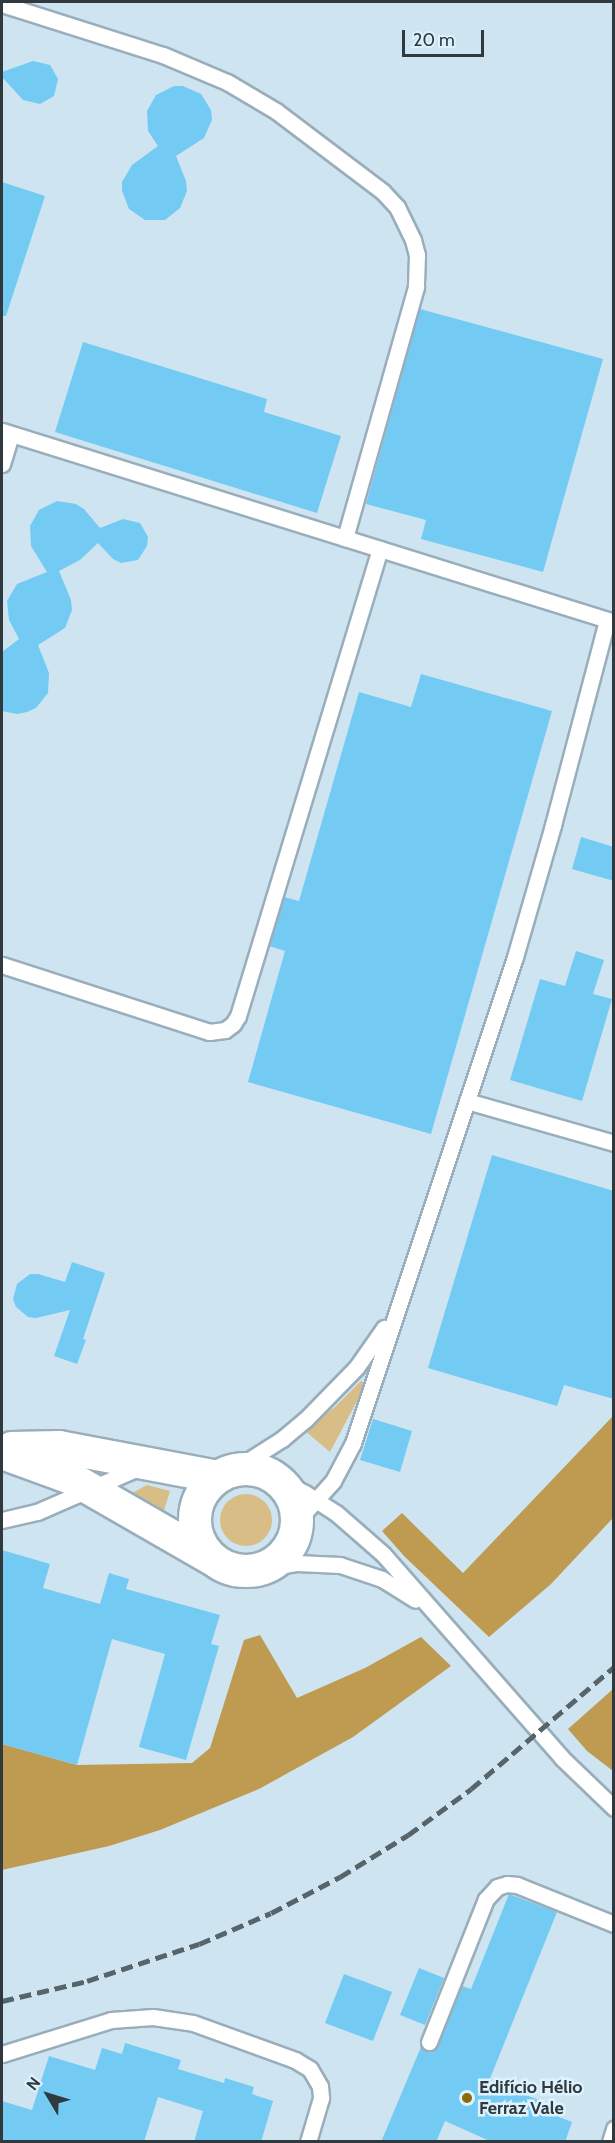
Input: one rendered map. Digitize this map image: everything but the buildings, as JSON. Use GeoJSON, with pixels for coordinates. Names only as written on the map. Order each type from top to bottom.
{"type":"FeatureCollection","features":[{"type":"Feature","properties":{"kind":"street"},"geometry":{"type":"LineString","coordinates":[[59,1447],[152,1465],[224,1474],[244,1469],[271,1475],[307,1511],[284,1553],[268,1566],[241,1571],[215,1561],[89,1488],[44,1466],[2,1451],[59,1447]]}},
{"type":"Feature","properties":{"kind":"street"},"geometry":{"type":"LineString","coordinates":[[215,1561],[205,1551],[199,1539],[195,1518],[200,1498],[224,1474]]}},
{"type":"Feature","properties":{"kind":"lane"},"geometry":{"type":"LineString","coordinates":[[2,4],[163,55],[227,82],[285,118],[383,192],[397,207],[413,240],[417,255],[416,287],[345,538]]}},
{"type":"Feature","properties":{"kind":"lane"},"geometry":{"type":"LineString","coordinates":[[2,464],[6,432],[610,621],[535,891],[353,1443],[333,1481],[307,1511],[348,1523],[384,1554],[444,1626],[562,1758],[585,1783],[614,1808]]}},
{"type":"Feature","properties":{"kind":"lane"},"geometry":{"type":"LineString","coordinates":[[2,965],[209,1032],[225,1030],[233,1024],[238,1016],[380,549]]}},
{"type":"Feature","properties":{"kind":"lane"},"geometry":{"type":"LineString","coordinates":[[467,1101],[614,1143]]}},
{"type":"Feature","properties":{"kind":"lane"},"geometry":{"type":"LineString","coordinates":[[224,1474],[282,1439],[332,1395],[378,1339],[397,1308]]}},
{"type":"Feature","properties":{"kind":"lane"},"geometry":{"type":"LineString","coordinates":[[2,1520],[37,1512],[128,1471],[152,1465]]}},
{"type":"Feature","properties":{"kind":"lane"},"geometry":{"type":"LineString","coordinates":[[255,1570],[297,1563],[340,1566],[361,1571],[401,1590],[444,1626]]}},
{"type":"Feature","properties":{"kind":"lane"},"geometry":{"type":"LineString","coordinates":[[562,1758],[614,1794]]}},
{"type":"Feature","properties":{"kind":"lane"},"geometry":{"type":"LineString","coordinates":[[429,2042],[486,1899],[497,1887],[507,1884],[517,1885],[614,1924]]}},
{"type":"Feature","properties":{"kind":"lane"},"geometry":{"type":"LineString","coordinates":[[2,2054],[111,2020],[153,2017],[193,2024],[295,2060],[310,2069],[320,2086],[321,2098],[308,2142]]}},
{"type":"Feature","properties":{"kind":"lane"},"geometry":{"type":"LineString","coordinates":[[610,2142],[614,2130]]}},
{"type":"Feature","properties":{"kind":"shaded area"},"geometry":{"type":"Polygon","coordinates":[[[361,1381],[366,1384],[330,1452],[304,1430],[335,1407],[361,1381]]]}},
{"type":"Feature","properties":{"kind":"shaded area"},"geometry":{"type":"Polygon","coordinates":[[[613,1416],[613,1518],[551,1584],[489,1637],[404,1556],[382,1531],[402,1513],[463,1573],[613,1416]]]}},
{"type":"Feature","properties":{"kind":"shaded area"},"geometry":{"type":"Polygon","coordinates":[[[147,1485],[170,1491],[163,1514],[132,1493],[147,1485]]]}},
{"type":"Feature","properties":{"kind":"shaded area"},"geometry":{"type":"Polygon","coordinates":[[[246,1494],[256,1496],[264,1502],[270,1510],[272,1520],[270,1530],[264,1538],[256,1544],[246,1546],[236,1544],[228,1538],[222,1530],[220,1520],[222,1510],[228,1502],[236,1496],[246,1494]]]}},
{"type":"Feature","properties":{"kind":"shaded area"},"geometry":{"type":"Polygon","coordinates":[[[260,1635],[297,1698],[365,1668],[421,1637],[451,1666],[353,1737],[259,1789],[160,1830],[109,1846],[2,1870],[2,1744],[77,1765],[192,1763],[210,1748],[244,1640],[260,1635]]]}},
{"type":"Feature","properties":{"kind":"shaded area"},"geometry":{"type":"Polygon","coordinates":[[[613,1689],[613,1771],[587,1751],[568,1729],[613,1689]]]}},
{"type":"Feature","properties":{"kind":"railway"},"geometry":{"type":"LineString","coordinates":[[2,2001],[87,1981],[199,1944],[271,1913],[340,1877],[408,1835],[471,1789],[614,1667]]}},
{"type":"Feature","properties":{"kind":"place","name":"Edifício Hélio Ferraz Vale"},"geometry":{"type":"Point","coordinates":[467,2098]}}]}
